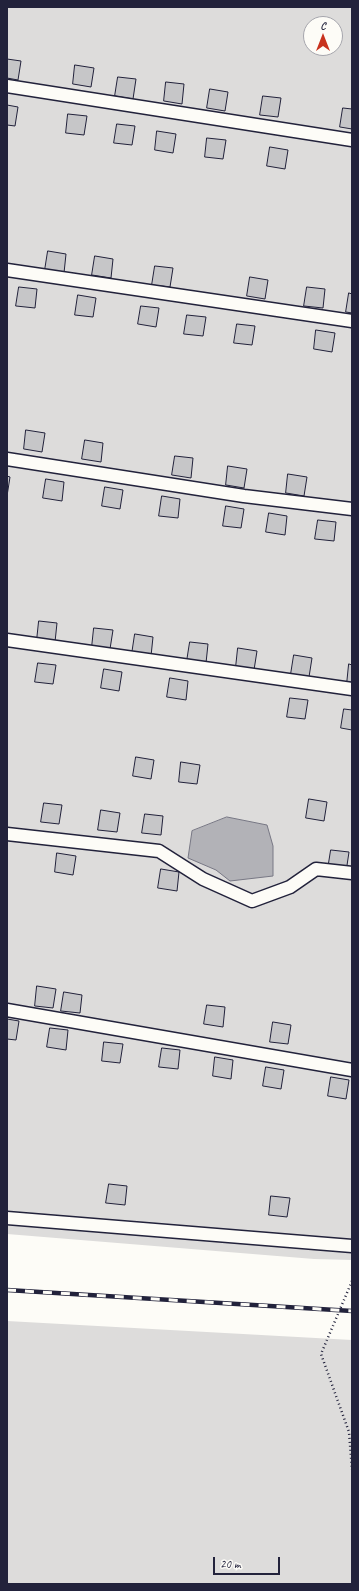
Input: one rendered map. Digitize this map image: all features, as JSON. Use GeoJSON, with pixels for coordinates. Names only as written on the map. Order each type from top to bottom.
{"type":"FeatureCollection","features":[{"type":"Feature","properties":{"kind":"lane"},"geometry":{"type":"LineString","coordinates":[[7,86],[352,140]]}},
{"type":"Feature","properties":{"kind":"lane"},"geometry":{"type":"LineString","coordinates":[[7,270],[352,321]]}},
{"type":"Feature","properties":{"kind":"lane"},"geometry":{"type":"LineString","coordinates":[[7,459],[244,496],[352,509]]}},
{"type":"Feature","properties":{"kind":"lane"},"geometry":{"type":"LineString","coordinates":[[7,640],[352,689]]}},
{"type":"Feature","properties":{"kind":"lane"},"geometry":{"type":"LineString","coordinates":[[7,834],[160,851],[202,879],[252,901],[290,887],[316,869],[352,873]]}},
{"type":"Feature","properties":{"kind":"lane"},"geometry":{"type":"LineString","coordinates":[[7,1010],[352,1070]]}},
{"type":"Feature","properties":{"kind":"lane"},"geometry":{"type":"LineString","coordinates":[[7,1218],[352,1246]]}},
{"type":"Feature","properties":{"kind":"path"},"geometry":{"type":"LineString","coordinates":[[352,1281],[321,1354],[349,1432],[352,1470]]}},
{"type":"Feature","properties":{"kind":"shaded area"},"geometry":{"type":"Polygon","coordinates":[[[7,7],[352,7],[352,1260],[314,1259],[7,1234],[7,7]]]}},
{"type":"Feature","properties":{"kind":"shaded area"},"geometry":{"type":"Polygon","coordinates":[[[227,817],[267,825],[273,846],[273,876],[230,881],[216,870],[188,858],[192,831],[227,817]]]}},
{"type":"Feature","properties":{"kind":"shaded area"},"geometry":{"type":"Polygon","coordinates":[[[7,1321],[352,1340],[352,1584],[7,1584],[7,1321]]]}},
{"type":"Feature","properties":{"kind":"building"},"geometry":{"type":"Polygon","coordinates":[[[7,59],[21,61],[18,80],[7,78],[7,59]]]}},
{"type":"Feature","properties":{"kind":"building"},"geometry":{"type":"Polygon","coordinates":[[[75,65],[94,68],[91,87],[73,84],[75,65]]]}},
{"type":"Feature","properties":{"kind":"building"},"geometry":{"type":"Polygon","coordinates":[[[118,77],[136,79],[133,99],[115,96],[118,77]]]}},
{"type":"Feature","properties":{"kind":"building"},"geometry":{"type":"Polygon","coordinates":[[[166,82],[184,84],[182,104],[164,101],[166,82]]]}},
{"type":"Feature","properties":{"kind":"building"},"geometry":{"type":"Polygon","coordinates":[[[210,89],[228,92],[225,111],[207,108],[210,89]]]}},
{"type":"Feature","properties":{"kind":"building"},"geometry":{"type":"Polygon","coordinates":[[[263,96],[281,98],[278,117],[260,115],[263,96]]]}},
{"type":"Feature","properties":{"kind":"building"},"geometry":{"type":"Polygon","coordinates":[[[7,105],[18,107],[15,126],[7,125],[7,105]]]}},
{"type":"Feature","properties":{"kind":"building"},"geometry":{"type":"Polygon","coordinates":[[[343,108],[352,109],[352,129],[340,127],[343,108]]]}},
{"type":"Feature","properties":{"kind":"building"},"geometry":{"type":"Polygon","coordinates":[[[68,114],[87,116],[84,135],[66,133],[68,114]]]}},
{"type":"Feature","properties":{"kind":"building"},"geometry":{"type":"Polygon","coordinates":[[[117,124],[135,126],[132,145],[114,143],[117,124]]]}},
{"type":"Feature","properties":{"kind":"building"},"geometry":{"type":"Polygon","coordinates":[[[157,131],[176,134],[173,153],[155,150],[157,131]]]}},
{"type":"Feature","properties":{"kind":"building"},"geometry":{"type":"Polygon","coordinates":[[[207,138],[226,140],[223,159],[205,157],[207,138]]]}},
{"type":"Feature","properties":{"kind":"building"},"geometry":{"type":"Polygon","coordinates":[[[270,147],[288,150],[285,169],[267,166],[270,147]]]}},
{"type":"Feature","properties":{"kind":"building"},"geometry":{"type":"Polygon","coordinates":[[[48,251],[66,254],[64,273],[45,270],[48,251]]]}},
{"type":"Feature","properties":{"kind":"building"},"geometry":{"type":"Polygon","coordinates":[[[95,256],[113,259],[111,278],[92,275],[95,256]]]}},
{"type":"Feature","properties":{"kind":"building"},"geometry":{"type":"Polygon","coordinates":[[[155,266],[173,268],[170,287],[152,285],[155,266]]]}},
{"type":"Feature","properties":{"kind":"building"},"geometry":{"type":"Polygon","coordinates":[[[250,277],[268,280],[265,299],[247,296],[250,277]]]}},
{"type":"Feature","properties":{"kind":"building"},"geometry":{"type":"Polygon","coordinates":[[[19,287],[37,289],[35,308],[16,306],[19,287]]]}},
{"type":"Feature","properties":{"kind":"building"},"geometry":{"type":"Polygon","coordinates":[[[307,287],[325,289],[323,308],[304,306],[307,287]]]}},
{"type":"Feature","properties":{"kind":"building"},"geometry":{"type":"Polygon","coordinates":[[[349,293],[352,294],[352,313],[346,312],[349,293]]]}},
{"type":"Feature","properties":{"kind":"building"},"geometry":{"type":"Polygon","coordinates":[[[78,295],[96,298],[93,317],[75,315],[78,295]]]}},
{"type":"Feature","properties":{"kind":"building"},"geometry":{"type":"Polygon","coordinates":[[[141,306],[159,308],[156,327],[138,324],[141,306]]]}},
{"type":"Feature","properties":{"kind":"building"},"geometry":{"type":"Polygon","coordinates":[[[187,315],[206,317],[203,336],[184,334],[187,315]]]}},
{"type":"Feature","properties":{"kind":"building"},"geometry":{"type":"Polygon","coordinates":[[[237,324],[255,326],[252,345],[234,343],[237,324]]]}},
{"type":"Feature","properties":{"kind":"building"},"geometry":{"type":"Polygon","coordinates":[[[316,330],[335,333],[332,352],[314,349],[316,330]]]}},
{"type":"Feature","properties":{"kind":"building"},"geometry":{"type":"Polygon","coordinates":[[[26,430],[45,433],[42,452],[24,449],[26,430]]]}},
{"type":"Feature","properties":{"kind":"building"},"geometry":{"type":"Polygon","coordinates":[[[85,440],[103,443],[101,462],[82,459],[85,440]]]}},
{"type":"Feature","properties":{"kind":"building"},"geometry":{"type":"Polygon","coordinates":[[[175,456],[193,458],[191,478],[172,475],[175,456]]]}},
{"type":"Feature","properties":{"kind":"building"},"geometry":{"type":"Polygon","coordinates":[[[228,466],[247,469],[244,488],[226,485],[228,466]]]}},
{"type":"Feature","properties":{"kind":"building"},"geometry":{"type":"Polygon","coordinates":[[[288,474],[307,477],[304,496],[286,493],[288,474]]]}},
{"type":"Feature","properties":{"kind":"building"},"geometry":{"type":"Polygon","coordinates":[[[7,476],[10,477],[7,496],[7,476]]]}},
{"type":"Feature","properties":{"kind":"building"},"geometry":{"type":"Polygon","coordinates":[[[46,479],[64,482],[62,501],[43,498],[46,479]]]}},
{"type":"Feature","properties":{"kind":"building"},"geometry":{"type":"Polygon","coordinates":[[[105,487],[123,490],[120,509],[102,506],[105,487]]]}},
{"type":"Feature","properties":{"kind":"building"},"geometry":{"type":"Polygon","coordinates":[[[162,496],[180,499],[178,518],[159,516],[162,496]]]}},
{"type":"Feature","properties":{"kind":"building"},"geometry":{"type":"Polygon","coordinates":[[[226,506],[244,509],[241,528],[223,526],[226,506]]]}},
{"type":"Feature","properties":{"kind":"building"},"geometry":{"type":"Polygon","coordinates":[[[269,513],[287,516],[285,535],[266,532],[269,513]]]}},
{"type":"Feature","properties":{"kind":"building"},"geometry":{"type":"Polygon","coordinates":[[[318,520],[336,522],[334,541],[315,539],[318,520]]]}},
{"type":"Feature","properties":{"kind":"building"},"geometry":{"type":"Polygon","coordinates":[[[39,621],[57,623],[55,642],[37,640],[39,621]]]}},
{"type":"Feature","properties":{"kind":"building"},"geometry":{"type":"Polygon","coordinates":[[[94,628],[113,630],[110,649],[92,647],[94,628]]]}},
{"type":"Feature","properties":{"kind":"building"},"geometry":{"type":"Polygon","coordinates":[[[135,634],[153,637],[151,656],[132,654],[135,634]]]}},
{"type":"Feature","properties":{"kind":"building"},"geometry":{"type":"Polygon","coordinates":[[[190,642],[208,644],[206,663],[187,661],[190,642]]]}},
{"type":"Feature","properties":{"kind":"building"},"geometry":{"type":"Polygon","coordinates":[[[238,648],[257,651],[254,670],[236,667],[238,648]]]}},
{"type":"Feature","properties":{"kind":"building"},"geometry":{"type":"Polygon","coordinates":[[[294,655],[312,658],[309,677],[291,674],[294,655]]]}},
{"type":"Feature","properties":{"kind":"building"},"geometry":{"type":"Polygon","coordinates":[[[38,663],[56,665],[53,684],[35,682],[38,663]]]}},
{"type":"Feature","properties":{"kind":"building"},"geometry":{"type":"Polygon","coordinates":[[[349,664],[352,665],[352,684],[347,684],[349,664]]]}},
{"type":"Feature","properties":{"kind":"building"},"geometry":{"type":"Polygon","coordinates":[[[104,669],[122,672],[119,691],[101,688],[104,669]]]}},
{"type":"Feature","properties":{"kind":"building"},"geometry":{"type":"Polygon","coordinates":[[[170,678],[188,681],[186,700],[167,697],[170,678]]]}},
{"type":"Feature","properties":{"kind":"building"},"geometry":{"type":"Polygon","coordinates":[[[290,698],[308,700],[305,719],[287,717],[290,698]]]}},
{"type":"Feature","properties":{"kind":"building"},"geometry":{"type":"Polygon","coordinates":[[[344,709],[352,710],[352,730],[341,728],[344,709]]]}},
{"type":"Feature","properties":{"kind":"building"},"geometry":{"type":"Polygon","coordinates":[[[136,757],[154,760],[151,779],[133,776],[136,757]]]}},
{"type":"Feature","properties":{"kind":"building"},"geometry":{"type":"Polygon","coordinates":[[[181,762],[200,765],[197,784],[179,782],[181,762]]]}},
{"type":"Feature","properties":{"kind":"building"},"geometry":{"type":"Polygon","coordinates":[[[309,799],[327,802],[324,821],[306,818],[309,799]]]}},
{"type":"Feature","properties":{"kind":"building"},"geometry":{"type":"Polygon","coordinates":[[[44,803],[62,805],[59,824],[41,822],[44,803]]]}},
{"type":"Feature","properties":{"kind":"building"},"geometry":{"type":"Polygon","coordinates":[[[101,810],[120,813],[117,832],[98,830],[101,810]]]}},
{"type":"Feature","properties":{"kind":"building"},"geometry":{"type":"Polygon","coordinates":[[[145,814],[163,816],[161,835],[142,833],[145,814]]]}},
{"type":"Feature","properties":{"kind":"building"},"geometry":{"type":"Polygon","coordinates":[[[331,850],[349,852],[346,872],[328,869],[331,850]]]}},
{"type":"Feature","properties":{"kind":"building"},"geometry":{"type":"Polygon","coordinates":[[[57,853],[76,856],[73,875],[55,872],[57,853]]]}},
{"type":"Feature","properties":{"kind":"building"},"geometry":{"type":"Polygon","coordinates":[[[161,869],[179,872],[177,891],[158,888],[161,869]]]}},
{"type":"Feature","properties":{"kind":"building"},"geometry":{"type":"Polygon","coordinates":[[[37,986],[56,989],[53,1008],[35,1006],[37,986]]]}},
{"type":"Feature","properties":{"kind":"building"},"geometry":{"type":"Polygon","coordinates":[[[64,992],[82,995],[80,1013],[61,1011],[64,992]]]}},
{"type":"Feature","properties":{"kind":"building"},"geometry":{"type":"Polygon","coordinates":[[[207,1005],[225,1007],[223,1027],[204,1024],[207,1005]]]}},
{"type":"Feature","properties":{"kind":"building"},"geometry":{"type":"Polygon","coordinates":[[[7,1019],[19,1021],[16,1040],[7,1039],[7,1019]]]}},
{"type":"Feature","properties":{"kind":"building"},"geometry":{"type":"Polygon","coordinates":[[[273,1022],[291,1025],[288,1044],[270,1042],[273,1022]]]}},
{"type":"Feature","properties":{"kind":"building"},"geometry":{"type":"Polygon","coordinates":[[[50,1028],[68,1030],[66,1050],[47,1047],[50,1028]]]}},
{"type":"Feature","properties":{"kind":"building"},"geometry":{"type":"Polygon","coordinates":[[[104,1042],[123,1044],[120,1063],[102,1061],[104,1042]]]}},
{"type":"Feature","properties":{"kind":"building"},"geometry":{"type":"Polygon","coordinates":[[[162,1048],[180,1050],[178,1069],[159,1067],[162,1048]]]}},
{"type":"Feature","properties":{"kind":"building"},"geometry":{"type":"Polygon","coordinates":[[[215,1057],[233,1060],[231,1079],[213,1076],[215,1057]]]}},
{"type":"Feature","properties":{"kind":"building"},"geometry":{"type":"Polygon","coordinates":[[[266,1067],[284,1070],[281,1089],[263,1086],[266,1067]]]}},
{"type":"Feature","properties":{"kind":"building"},"geometry":{"type":"Polygon","coordinates":[[[331,1077],[349,1080],[346,1099],[328,1096],[331,1077]]]}},
{"type":"Feature","properties":{"kind":"building"},"geometry":{"type":"Polygon","coordinates":[[[109,1184],[127,1186],[125,1205],[106,1203],[109,1184]]]}},
{"type":"Feature","properties":{"kind":"building"},"geometry":{"type":"Polygon","coordinates":[[[271,1196],[290,1198],[287,1217],[269,1215],[271,1196]]]}},
{"type":"Feature","properties":{"kind":"railway"},"geometry":{"type":"LineString","coordinates":[[7,1290],[352,1311]]}}]}
